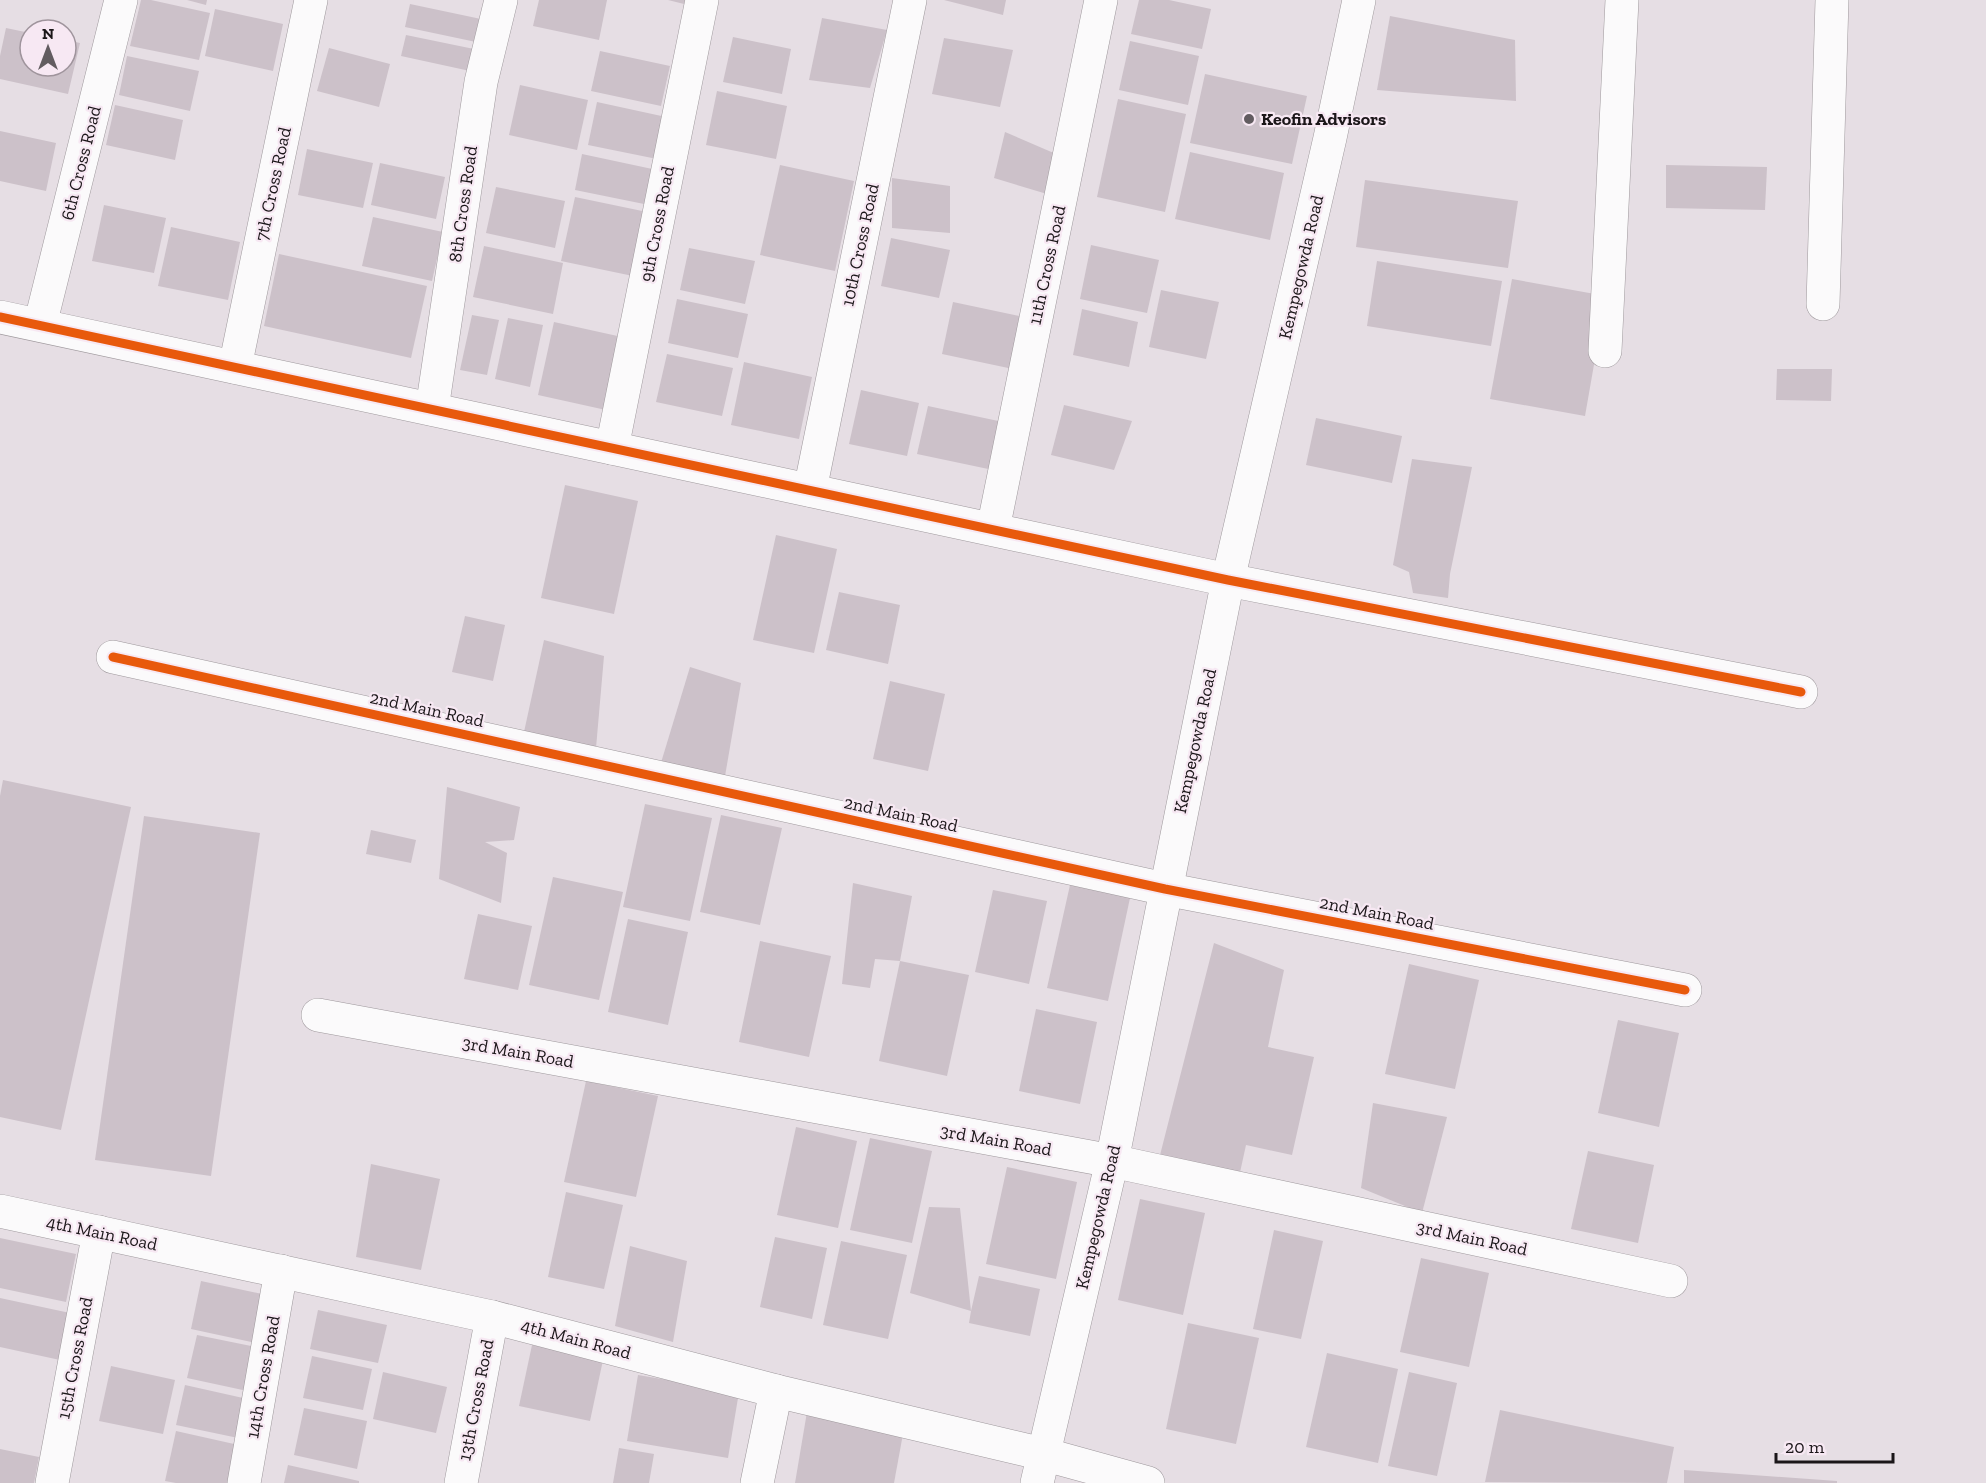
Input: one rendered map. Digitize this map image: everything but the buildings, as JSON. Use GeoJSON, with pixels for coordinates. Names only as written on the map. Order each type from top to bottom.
{"type":"FeatureCollection","features":[{"type":"Feature","properties":{"kind":"street","name":"6th Cross Road"},"geometry":{"type":"LineString","coordinates":[[40,326],[121,0]]}},
{"type":"Feature","properties":{"kind":"street","name":"7th Cross Road"},"geometry":{"type":"LineString","coordinates":[[235,367],[311,0]]}},
{"type":"Feature","properties":{"kind":"street","name":"8th Cross Road"},"geometry":{"type":"LineString","coordinates":[[432,409],[481,82],[501,0]]}},
{"type":"Feature","properties":{"kind":"street","name":"9th Cross Road"},"geometry":{"type":"LineString","coordinates":[[612,448],[702,0]]}},
{"type":"Feature","properties":{"kind":"street","name":"10th Cross Road"},"geometry":{"type":"LineString","coordinates":[[810,490],[910,0]]}},
{"type":"Feature","properties":{"kind":"street","name":"11th Cross Road"},"geometry":{"type":"LineString","coordinates":[[993,530],[1101,0]]}},
{"type":"Feature","properties":{"kind":"street","name":"Kempegowda Road"},"geometry":{"type":"LineString","coordinates":[[1040,1469],[1112,1161],[1228,580],[1330,138],[1359,0]]}},
{"type":"Feature","properties":{"kind":"street"},"geometry":{"type":"LineString","coordinates":[[1605,351],[1622,0]]}},
{"type":"Feature","properties":{"kind":"street"},"geometry":{"type":"LineString","coordinates":[[1823,304],[1832,0]]}},
{"type":"Feature","properties":{"kind":"street"},"geometry":{"type":"LineString","coordinates":[[0,317],[1228,580],[1801,692]]}},
{"type":"Feature","properties":{"kind":"street","name":"2nd Main Road"},"geometry":{"type":"LineString","coordinates":[[113,657],[1165,889],[1685,990]]}},
{"type":"Feature","properties":{"kind":"street","name":"3rd Main Road"},"geometry":{"type":"LineString","coordinates":[[318,1015],[1112,1161],[1671,1281]]}},
{"type":"Feature","properties":{"kind":"street","name":"4th Main Road"},"geometry":{"type":"LineString","coordinates":[[0,1211],[492,1317],[776,1391],[1040,1469],[1148,1483]]}},
{"type":"Feature","properties":{"kind":"street","name":"15th Cross Road"},"geometry":{"type":"LineString","coordinates":[[52,1483],[99,1232]]}},
{"type":"Feature","properties":{"kind":"street","name":"14th Cross Road"},"geometry":{"type":"LineString","coordinates":[[244,1483],[281,1271]]}},
{"type":"Feature","properties":{"kind":"street","name":"13th Cross Road"},"geometry":{"type":"LineString","coordinates":[[461,1483],[492,1317]]}},
{"type":"Feature","properties":{"kind":"street"},"geometry":{"type":"LineString","coordinates":[[757,1483],[776,1391]]}},
{"type":"Feature","properties":{"kind":"cycle path"},"geometry":{"type":"LineString","coordinates":[[0,317],[1228,580],[1801,692]]}},
{"type":"Feature","properties":{"kind":"cycle path"},"geometry":{"type":"LineString","coordinates":[[113,657],[1165,889],[1685,990]]}},
{"type":"Feature","properties":{"kind":"place","name":"Keofin Advisors"},"geometry":{"type":"Point","coordinates":[1249,119]}}]}
